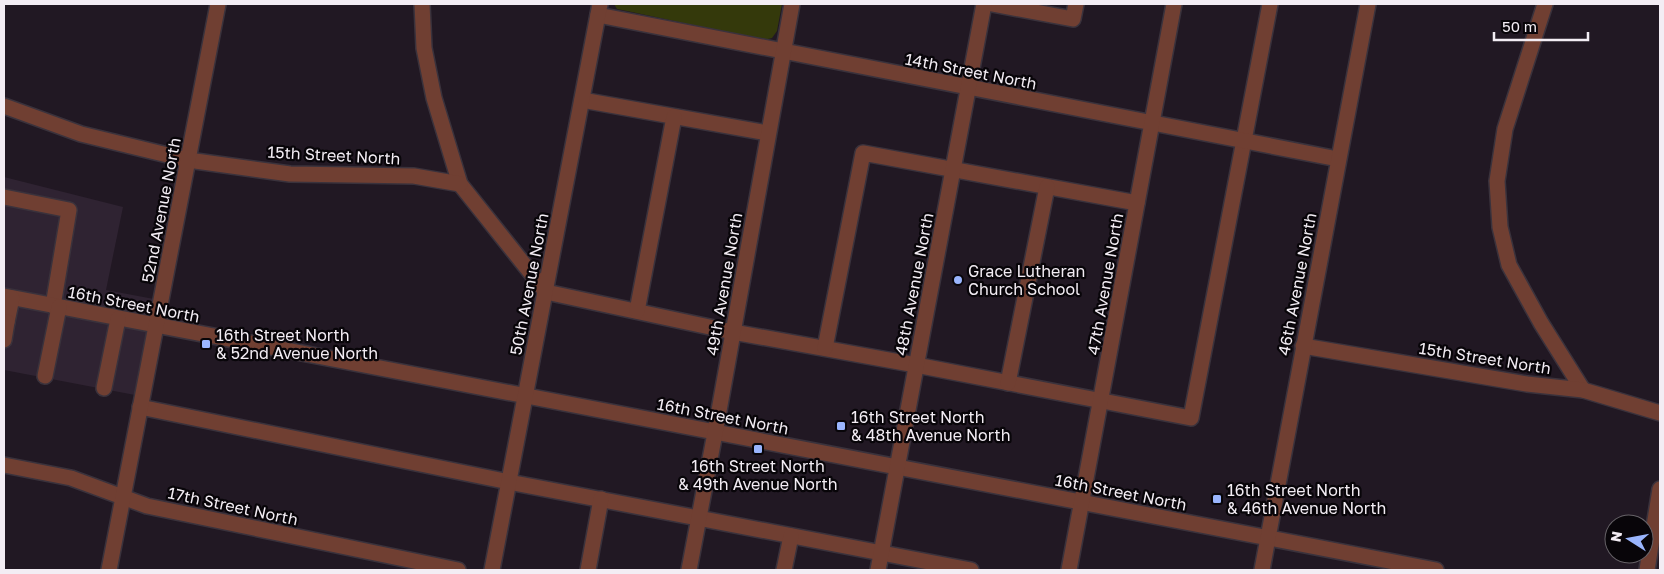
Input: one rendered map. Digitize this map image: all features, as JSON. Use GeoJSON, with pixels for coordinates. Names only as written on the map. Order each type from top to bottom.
{"type":"FeatureCollection","features":[{"type":"Feature","properties":{"kind":"street","name":"52nd Avenue North"},"geometry":{"type":"LineString","coordinates":[[109,570],[218,4]]}},
{"type":"Feature","properties":{"kind":"street"},"geometry":{"type":"LineString","coordinates":[[422,4],[424,48],[434,98],[460,184],[546,292],[733,332],[916,364],[1191,418],[1270,4]]}},
{"type":"Feature","properties":{"kind":"street","name":"49th Avenue North"},"geometry":{"type":"LineString","coordinates":[[689,570],[716,433],[792,4]]}},
{"type":"Feature","properties":{"kind":"street","name":"48th Avenue North"},"geometry":{"type":"LineString","coordinates":[[878,570],[984,4]]}},
{"type":"Feature","properties":{"kind":"street"},"geometry":{"type":"LineString","coordinates":[[992,4],[1073,19],[1076,4]]}},
{"type":"Feature","properties":{"kind":"street","name":"47th Avenue North"},"geometry":{"type":"LineString","coordinates":[[1069,570],[1174,4]]}},
{"type":"Feature","properties":{"kind":"street","name":"46th Avenue North"},"geometry":{"type":"LineString","coordinates":[[1262,570],[1368,4]]}},
{"type":"Feature","properties":{"kind":"street"},"geometry":{"type":"LineString","coordinates":[[1545,4],[1505,129],[1497,181],[1500,227],[1509,265],[1541,323],[1584,390]]}},
{"type":"Feature","properties":{"kind":"street","name":"14th Street North"},"geometry":{"type":"LineString","coordinates":[[599,9],[782,52],[1338,159]]}},
{"type":"Feature","properties":{"kind":"street","name":"50th Avenue North"},"geometry":{"type":"LineString","coordinates":[[492,570],[599,9]]}},
{"type":"Feature","properties":{"kind":"street"},"geometry":{"type":"LineString","coordinates":[[582,100],[768,134]]}},
{"type":"Feature","properties":{"kind":"street","name":"15th Street North"},"geometry":{"type":"LineString","coordinates":[[4,106],[81,134],[188,160],[290,174],[414,176],[460,184]]}},
{"type":"Feature","properties":{"kind":"street"},"geometry":{"type":"LineString","coordinates":[[637,311],[674,116]]}},
{"type":"Feature","properties":{"kind":"street"},"geometry":{"type":"LineString","coordinates":[[825,348],[863,153],[1138,203]]}},
{"type":"Feature","properties":{"kind":"street"},"geometry":{"type":"LineString","coordinates":[[1008,383],[1047,186]]}},
{"type":"Feature","properties":{"kind":"street"},"geometry":{"type":"LineString","coordinates":[[4,197],[69,210],[45,376]]}},
{"type":"Feature","properties":{"kind":"street"},"geometry":{"type":"LineString","coordinates":[[4,340],[8,297]]}},
{"type":"Feature","properties":{"kind":"street","name":"16th Street North"},"geometry":{"type":"LineString","coordinates":[[8,297],[1436,570]]}},
{"type":"Feature","properties":{"kind":"street"},"geometry":{"type":"LineString","coordinates":[[104,388],[118,318]]}},
{"type":"Feature","properties":{"kind":"street","name":"15th Street North"},"geometry":{"type":"LineString","coordinates":[[1303,346],[1527,384],[1584,390],[1660,413]]}},
{"type":"Feature","properties":{"kind":"street"},"geometry":{"type":"LineString","coordinates":[[140,407],[509,482],[971,570]]}},
{"type":"Feature","properties":{"kind":"street","name":"17th Street North"},"geometry":{"type":"LineString","coordinates":[[4,465],[71,478],[147,506],[458,570]]}},
{"type":"Feature","properties":{"kind":"street"},"geometry":{"type":"LineString","coordinates":[[1646,570],[1656,536],[1660,489]]}},
{"type":"Feature","properties":{"kind":"street"},"geometry":{"type":"LineString","coordinates":[[588,570],[601,499]]}},
{"type":"Feature","properties":{"kind":"street"},"geometry":{"type":"LineString","coordinates":[[784,570],[791,536]]}},
{"type":"Feature","properties":{"kind":"shaded area"},"geometry":{"type":"Polygon","coordinates":[[[4,177],[123,207],[106,290],[154,299],[150,318],[4,290],[4,177]]]}},
{"type":"Feature","properties":{"kind":"shaded area"},"geometry":{"type":"Polygon","coordinates":[[[4,303],[148,331],[135,395],[4,370],[4,303]]]}},
{"type":"Feature","properties":{"kind":"green space"},"geometry":{"type":"Polygon","coordinates":[[[614,4],[782,4],[777,31],[772,38],[764,40],[617,9],[614,4]]]}},
{"type":"Feature","properties":{"kind":"place","name":"Grace Lutheran Church School"},"geometry":{"type":"Point","coordinates":[958,280]}},
{"type":"Feature","properties":{"kind":"place","name":"16th Street North & 52nd Avenue North"},"geometry":{"type":"Point","coordinates":[206,344]}},
{"type":"Feature","properties":{"kind":"place","name":"16th Street North & 48th Avenue North"},"geometry":{"type":"Point","coordinates":[841,426]}},
{"type":"Feature","properties":{"kind":"place","name":"16th Street North & 49th Avenue North"},"geometry":{"type":"Point","coordinates":[758,449]}},
{"type":"Feature","properties":{"kind":"place","name":"16th Street North & 46th Avenue North"},"geometry":{"type":"Point","coordinates":[1217,499]}}]}
